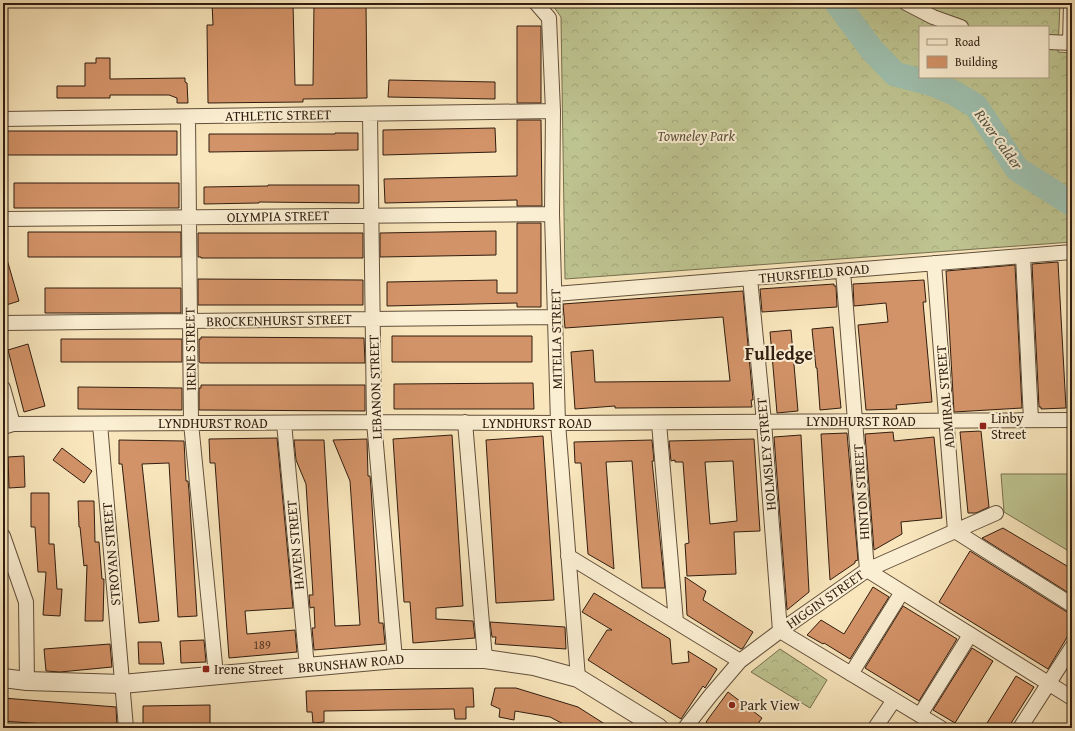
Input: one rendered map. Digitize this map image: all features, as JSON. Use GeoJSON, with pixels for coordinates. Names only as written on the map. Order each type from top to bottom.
{"type":"FeatureCollection","features":[{"type":"Feature","properties":{"kind":"street","name":"MITELLA STREET"},"geometry":{"type":"LineString","coordinates":[[536,3],[549,18],[554,111],[552,214],[558,423],[578,678]]}},
{"type":"Feature","properties":{"kind":"street"},"geometry":{"type":"LineString","coordinates":[[906,3],[933,17],[958,26]]}},
{"type":"Feature","properties":{"kind":"street"},"geometry":{"type":"LineString","coordinates":[[1049,42],[1071,43],[1071,3]]}},
{"type":"Feature","properties":{"kind":"street","name":"ATHLETIC STREET"},"geometry":{"type":"LineString","coordinates":[[3,119],[554,111]]}},
{"type":"Feature","properties":{"kind":"street","name":"LEBANON STREET"},"geometry":{"type":"LineString","coordinates":[[370,114],[374,422],[395,659]]}},
{"type":"Feature","properties":{"kind":"street","name":"IRENE STREET"},"geometry":{"type":"LineString","coordinates":[[188,116],[191,423],[216,675]]}},
{"type":"Feature","properties":{"kind":"street","name":"OLYMPIA STREET"},"geometry":{"type":"LineString","coordinates":[[3,219],[552,214]]}},
{"type":"Feature","properties":{"kind":"street","name":"THURSFIELD ROAD"},"geometry":{"type":"LineString","coordinates":[[555,294],[1072,252]]}},
{"type":"Feature","properties":{"kind":"street"},"geometry":{"type":"LineString","coordinates":[[1023,256],[1031,420]]}},
{"type":"Feature","properties":{"kind":"street","name":"ADMIRAL STREET"},"geometry":{"type":"LineString","coordinates":[[934,263],[955,531]]}},
{"type":"Feature","properties":{"kind":"street","name":"HINTON STREET"},"geometry":{"type":"LineString","coordinates":[[842,271],[867,570]]}},
{"type":"Feature","properties":{"kind":"street","name":"HOLMSLEY STREET"},"geometry":{"type":"LineString","coordinates":[[750,278],[764,422],[780,631]]}},
{"type":"Feature","properties":{"kind":"street","name":"BROCKENHURST STREET"},"geometry":{"type":"LineString","coordinates":[[3,323],[555,317]]}},
{"type":"Feature","properties":{"kind":"street"},"geometry":{"type":"LineString","coordinates":[[3,388],[8,425]]}},
{"type":"Feature","properties":{"kind":"street","name":"LYNDHURST ROAD"},"geometry":{"type":"LineString","coordinates":[[8,425],[374,422],[659,423],[1072,420]]}},
{"type":"Feature","properties":{"kind":"street"},"geometry":{"type":"LineString","coordinates":[[465,422],[484,659]]}},
{"type":"Feature","properties":{"kind":"street","name":"HAVEN STREET"},"geometry":{"type":"LineString","coordinates":[[284,423],[307,666]]}},
{"type":"Feature","properties":{"kind":"street"},"geometry":{"type":"LineString","coordinates":[[659,423],[676,622]]}},
{"type":"Feature","properties":{"kind":"street","name":"STROYAN STREET"},"geometry":{"type":"LineString","coordinates":[[100,424],[126,728]]}},
{"type":"Feature","properties":{"kind":"street","name":"HIGGIN STREET"},"geometry":{"type":"LineString","coordinates":[[685,728],[740,661],[867,570],[996,514]]}},
{"type":"Feature","properties":{"kind":"street"},"geometry":{"type":"LineString","coordinates":[[955,531],[1072,605]]}},
{"type":"Feature","properties":{"kind":"street"},"geometry":{"type":"LineString","coordinates":[[3,536],[26,602],[27,681]]}},
{"type":"Feature","properties":{"kind":"street"},"geometry":{"type":"LineString","coordinates":[[568,556],[740,661]]}},
{"type":"Feature","properties":{"kind":"street"},"geometry":{"type":"LineString","coordinates":[[867,570],[1072,698]]}},
{"type":"Feature","properties":{"kind":"street"},"geometry":{"type":"LineString","coordinates":[[852,674],[902,592]]}},
{"type":"Feature","properties":{"kind":"street"},"geometry":{"type":"LineString","coordinates":[[780,631],[941,728]]}},
{"type":"Feature","properties":{"kind":"street"},"geometry":{"type":"LineString","coordinates":[[920,715],[970,635]]}},
{"type":"Feature","properties":{"kind":"street"},"geometry":{"type":"LineString","coordinates":[[1020,728],[1072,647]]}},
{"type":"Feature","properties":{"kind":"street","name":"BRUNSHAW ROAD"},"geometry":{"type":"LineString","coordinates":[[3,678],[27,681],[122,684],[395,659],[484,659],[534,666],[578,678],[659,728]]}},
{"type":"Feature","properties":{"kind":"street"},"geometry":{"type":"LineString","coordinates":[[876,728],[894,700]]}},
{"type":"Feature","properties":{"kind":"green space","name":"Towneley Park"},"geometry":{"type":"Polygon","coordinates":[[[551,3],[1060,3],[1058,52],[1072,53],[1072,242],[565,279],[561,17],[551,3]]]}},
{"type":"Feature","properties":{"kind":"green space"},"geometry":{"type":"Polygon","coordinates":[[[1001,474],[1072,474],[1072,553],[1004,512],[1001,474]]]}},
{"type":"Feature","properties":{"kind":"green space"},"geometry":{"type":"Polygon","coordinates":[[[780,649],[827,680],[810,708],[751,672],[780,649]]]}},
{"type":"Feature","properties":{"kind":"building"},"geometry":{"type":"Polygon","coordinates":[[[212,3],[293,3],[295,85],[313,85],[314,3],[366,3],[367,98],[303,99],[303,102],[208,103],[207,25],[213,25],[212,3]]]}},
{"type":"Feature","properties":{"kind":"building"},"geometry":{"type":"Polygon","coordinates":[[[517,26],[541,26],[541,103],[517,103],[517,26]]]}},
{"type":"Feature","properties":{"kind":"building"},"geometry":{"type":"Polygon","coordinates":[[[96,58],[110,58],[110,79],[185,78],[185,82],[187,83],[188,103],[177,103],[177,98],[169,95],[110,95],[110,98],[57,98],[57,86],[85,86],[85,63],[96,63],[96,58]]]}},
{"type":"Feature","properties":{"kind":"building"},"geometry":{"type":"Polygon","coordinates":[[[389,80],[495,82],[495,99],[388,97],[389,80]]]}},
{"type":"Feature","properties":{"kind":"building"},"geometry":{"type":"Polygon","coordinates":[[[517,120],[541,120],[542,206],[517,206],[517,200],[385,203],[384,179],[517,176],[517,120]]]}},
{"type":"Feature","properties":{"kind":"building"},"geometry":{"type":"Polygon","coordinates":[[[495,128],[496,152],[383,155],[383,130],[495,128]]]}},
{"type":"Feature","properties":{"kind":"building"},"geometry":{"type":"Polygon","coordinates":[[[3,131],[177,131],[177,155],[3,155],[3,131]]]}},
{"type":"Feature","properties":{"kind":"building"},"geometry":{"type":"Polygon","coordinates":[[[358,133],[358,150],[209,152],[209,134],[358,133]]]}},
{"type":"Feature","properties":{"kind":"building"},"geometry":{"type":"Polygon","coordinates":[[[14,183],[179,183],[179,208],[14,208],[14,183]]]}},
{"type":"Feature","properties":{"kind":"building"},"geometry":{"type":"Polygon","coordinates":[[[359,185],[359,203],[259,202],[204,204],[204,187],[359,185]]]}},
{"type":"Feature","properties":{"kind":"building"},"geometry":{"type":"Polygon","coordinates":[[[517,223],[541,223],[541,307],[517,307],[517,303],[387,306],[387,282],[497,280],[497,293],[517,293],[517,223]]]}},
{"type":"Feature","properties":{"kind":"building"},"geometry":{"type":"Polygon","coordinates":[[[496,231],[496,255],[380,257],[380,233],[496,231]]]}},
{"type":"Feature","properties":{"kind":"building"},"geometry":{"type":"Polygon","coordinates":[[[28,232],[181,232],[181,257],[28,257],[28,232]]]}},
{"type":"Feature","properties":{"kind":"building"},"geometry":{"type":"Polygon","coordinates":[[[198,233],[363,233],[363,258],[201,258],[198,257],[198,233]]]}},
{"type":"Feature","properties":{"kind":"building"},"geometry":{"type":"Polygon","coordinates":[[[3,256],[6,256],[19,301],[3,306],[3,256]]]}},
{"type":"Feature","properties":{"kind":"building"},"geometry":{"type":"Polygon","coordinates":[[[1058,262],[1066,408],[1041,409],[1041,407],[1039,407],[1032,264],[1058,262]]]}},
{"type":"Feature","properties":{"kind":"building"},"geometry":{"type":"Polygon","coordinates":[[[1015,265],[1022,408],[954,412],[946,271],[1015,265]]]}},
{"type":"Feature","properties":{"kind":"building"},"geometry":{"type":"Polygon","coordinates":[[[198,279],[363,280],[363,305],[198,305],[198,279]]]}},
{"type":"Feature","properties":{"kind":"building"},"geometry":{"type":"Polygon","coordinates":[[[924,280],[926,302],[923,302],[932,402],[896,405],[897,409],[866,410],[858,325],[888,322],[886,303],[854,306],[853,284],[924,280]]]}},
{"type":"Feature","properties":{"kind":"building"},"geometry":{"type":"Polygon","coordinates":[[[834,284],[834,286],[836,286],[837,307],[762,312],[760,289],[834,284]]]}},
{"type":"Feature","properties":{"kind":"building"},"geometry":{"type":"Polygon","coordinates":[[[45,288],[181,288],[181,313],[45,313],[45,288]]]}},
{"type":"Feature","properties":{"kind":"building"},"geometry":{"type":"Polygon","coordinates":[[[743,291],[753,400],[751,400],[752,407],[615,408],[615,406],[575,409],[571,352],[593,350],[595,382],[730,381],[723,317],[565,328],[563,304],[743,291]]]}},
{"type":"Feature","properties":{"kind":"building"},"geometry":{"type":"Polygon","coordinates":[[[833,327],[841,408],[820,410],[812,329],[833,327]]]}},
{"type":"Feature","properties":{"kind":"building"},"geometry":{"type":"Polygon","coordinates":[[[791,330],[798,411],[777,413],[770,332],[791,330]]]}},
{"type":"Feature","properties":{"kind":"building"},"geometry":{"type":"Polygon","coordinates":[[[392,336],[532,336],[532,362],[392,362],[392,336]]]}},
{"type":"Feature","properties":{"kind":"building"},"geometry":{"type":"Polygon","coordinates":[[[201,337],[364,338],[365,363],[201,363],[199,362],[199,339],[201,339],[201,337]]]}},
{"type":"Feature","properties":{"kind":"building"},"geometry":{"type":"Polygon","coordinates":[[[61,339],[182,339],[182,362],[61,362],[61,339]]]}},
{"type":"Feature","properties":{"kind":"building"},"geometry":{"type":"Polygon","coordinates":[[[28,344],[45,406],[24,412],[8,350],[28,344]]]}},
{"type":"Feature","properties":{"kind":"building"},"geometry":{"type":"Polygon","coordinates":[[[533,383],[534,409],[394,409],[394,384],[533,383]]]}},
{"type":"Feature","properties":{"kind":"building"},"geometry":{"type":"Polygon","coordinates":[[[201,385],[365,385],[365,411],[199,410],[199,388],[201,388],[201,385]]]}},
{"type":"Feature","properties":{"kind":"building"},"geometry":{"type":"Polygon","coordinates":[[[78,387],[182,388],[182,410],[78,409],[78,387]]]}},
{"type":"Feature","properties":{"kind":"building"},"geometry":{"type":"Polygon","coordinates":[[[981,431],[989,507],[976,513],[968,513],[960,432],[981,431]]]}},
{"type":"Feature","properties":{"kind":"building"},"geometry":{"type":"Polygon","coordinates":[[[893,432],[894,441],[934,437],[942,518],[901,522],[902,534],[874,550],[865,434],[893,432]]]}},
{"type":"Feature","properties":{"kind":"building"},"geometry":{"type":"Polygon","coordinates":[[[847,433],[858,560],[830,580],[821,434],[847,433]]]}},
{"type":"Feature","properties":{"kind":"building"},"geometry":{"type":"Polygon","coordinates":[[[452,435],[463,606],[436,608],[436,619],[473,621],[475,638],[413,643],[410,602],[404,602],[393,439],[452,435]]]}},
{"type":"Feature","properties":{"kind":"building"},"geometry":{"type":"Polygon","coordinates":[[[801,435],[809,592],[787,610],[774,437],[801,435]]]}},
{"type":"Feature","properties":{"kind":"building"},"geometry":{"type":"Polygon","coordinates":[[[543,436],[554,600],[496,603],[486,440],[543,436]]]}},
{"type":"Feature","properties":{"kind":"building"},"geometry":{"type":"Polygon","coordinates":[[[277,438],[293,608],[245,611],[247,634],[295,630],[297,652],[229,658],[215,463],[210,463],[209,439],[277,438]]]}},
{"type":"Feature","properties":{"kind":"building"},"geometry":{"type":"Polygon","coordinates":[[[367,439],[368,476],[370,476],[371,488],[379,623],[383,623],[385,644],[314,650],[312,628],[315,628],[314,607],[310,608],[309,595],[313,595],[306,484],[296,460],[294,440],[324,440],[335,626],[360,625],[350,481],[333,440],[367,439]]]}},
{"type":"Feature","properties":{"kind":"building"},"geometry":{"type":"Polygon","coordinates":[[[754,439],[760,531],[734,532],[736,574],[687,576],[685,544],[689,543],[683,462],[675,462],[675,460],[671,461],[669,441],[754,439]],[[733,461],[705,462],[710,524],[737,521],[733,461]]]}},
{"type":"Feature","properties":{"kind":"building"},"geometry":{"type":"Polygon","coordinates":[[[119,440],[184,441],[186,481],[188,481],[189,491],[197,616],[178,617],[169,463],[142,464],[159,621],[139,623],[122,464],[119,464],[119,440]]]}},
{"type":"Feature","properties":{"kind":"building"},"geometry":{"type":"Polygon","coordinates":[[[652,440],[654,461],[652,461],[665,588],[642,588],[632,461],[606,462],[614,569],[588,554],[581,463],[575,463],[574,442],[652,440]]]}},
{"type":"Feature","properties":{"kind":"building"},"geometry":{"type":"Polygon","coordinates":[[[62,448],[92,471],[84,483],[53,460],[62,448]]]}},
{"type":"Feature","properties":{"kind":"building"},"geometry":{"type":"Polygon","coordinates":[[[24,456],[25,487],[9,488],[8,457],[24,456]]]}},
{"type":"Feature","properties":{"kind":"building"},"geometry":{"type":"Polygon","coordinates":[[[31,493],[49,493],[49,544],[54,544],[57,589],[62,589],[60,616],[43,615],[46,572],[38,572],[35,527],[31,527],[31,493]]]}},
{"type":"Feature","properties":{"kind":"building"},"geometry":{"type":"Polygon","coordinates":[[[78,501],[94,501],[95,542],[99,542],[102,579],[104,579],[103,621],[85,621],[87,565],[84,566],[79,527],[78,501]]]}},
{"type":"Feature","properties":{"kind":"building"},"geometry":{"type":"Polygon","coordinates":[[[1003,528],[1072,569],[1072,595],[982,538],[1003,528]]]}},
{"type":"Feature","properties":{"kind":"building"},"geometry":{"type":"Polygon","coordinates":[[[970,551],[1067,612],[1072,613],[1072,629],[1048,669],[939,602],[970,551]]]}},
{"type":"Feature","properties":{"kind":"building"},"geometry":{"type":"Polygon","coordinates":[[[685,577],[706,591],[703,600],[753,632],[743,648],[741,649],[687,615],[685,577]]]}},
{"type":"Feature","properties":{"kind":"building"},"geometry":{"type":"Polygon","coordinates":[[[873,587],[889,597],[850,659],[824,643],[823,644],[807,635],[821,620],[844,634],[873,587]]]}},
{"type":"Feature","properties":{"kind":"building"},"geometry":{"type":"Polygon","coordinates":[[[594,593],[670,639],[672,664],[689,662],[688,651],[717,669],[705,688],[703,686],[681,719],[588,660],[607,630],[612,630],[582,612],[594,593]]]}},
{"type":"Feature","properties":{"kind":"building"},"geometry":{"type":"Polygon","coordinates":[[[903,606],[957,639],[919,701],[865,668],[903,606]]]}},
{"type":"Feature","properties":{"kind":"building"},"geometry":{"type":"Polygon","coordinates":[[[490,622],[565,627],[566,649],[495,644],[496,637],[492,637],[490,622]]]}},
{"type":"Feature","properties":{"kind":"building"},"geometry":{"type":"Polygon","coordinates":[[[204,640],[206,662],[181,663],[180,641],[204,640]]]}},
{"type":"Feature","properties":{"kind":"building"},"geometry":{"type":"Polygon","coordinates":[[[138,642],[161,642],[164,664],[139,664],[138,642]]]}},
{"type":"Feature","properties":{"kind":"building"},"geometry":{"type":"Polygon","coordinates":[[[110,644],[112,667],[60,672],[46,671],[44,649],[110,644]]]}},
{"type":"Feature","properties":{"kind":"building"},"geometry":{"type":"Polygon","coordinates":[[[972,648],[993,661],[955,723],[933,710],[972,648]]]}},
{"type":"Feature","properties":{"kind":"building"},"geometry":{"type":"Polygon","coordinates":[[[1016,676],[1034,687],[1008,728],[984,728],[1016,676]]]}},
{"type":"Feature","properties":{"kind":"building"},"geometry":{"type":"Polygon","coordinates":[[[473,688],[474,707],[466,707],[466,719],[455,719],[454,709],[324,711],[324,722],[313,723],[312,712],[307,712],[306,691],[473,688]]]}},
{"type":"Feature","properties":{"kind":"building"},"geometry":{"type":"Polygon","coordinates":[[[495,688],[516,688],[578,707],[611,728],[571,728],[550,717],[515,711],[514,720],[499,717],[500,709],[491,705],[495,688]]]}},
{"type":"Feature","properties":{"kind":"building","name":"Park View"},"geometry":{"type":"Polygon","coordinates":[[[728,692],[762,718],[755,728],[714,728],[706,722],[728,692]]]}},
{"type":"Feature","properties":{"kind":"building"},"geometry":{"type":"Polygon","coordinates":[[[3,698],[116,707],[117,728],[3,721],[3,698]]]}},
{"type":"Feature","properties":{"kind":"building"},"geometry":{"type":"Polygon","coordinates":[[[210,705],[210,727],[143,728],[143,706],[210,705]]]}},
{"type":"Feature","properties":{"kind":"waterway","name":"River Calder"},"geometry":{"type":"LineString","coordinates":[[837,3],[872,50],[895,74],[933,84],[954,93],[976,106],[1017,169],[1072,204]]}},
{"type":"Feature","properties":{"kind":"place","name":"Linby Street"},"geometry":{"type":"Point","coordinates":[983,426]}},
{"type":"Feature","properties":{"kind":"place","name":"Irene Street"},"geometry":{"type":"Point","coordinates":[206,669]}},
{"type":"Feature","properties":{"kind":"place","name":"Park View"},"geometry":{"type":"Point","coordinates":[732,705]}},
{"type":"Feature","properties":{"kind":"district","name":"Fulledge"},"geometry":{"type":"Point","coordinates":[779,353]}}]}
